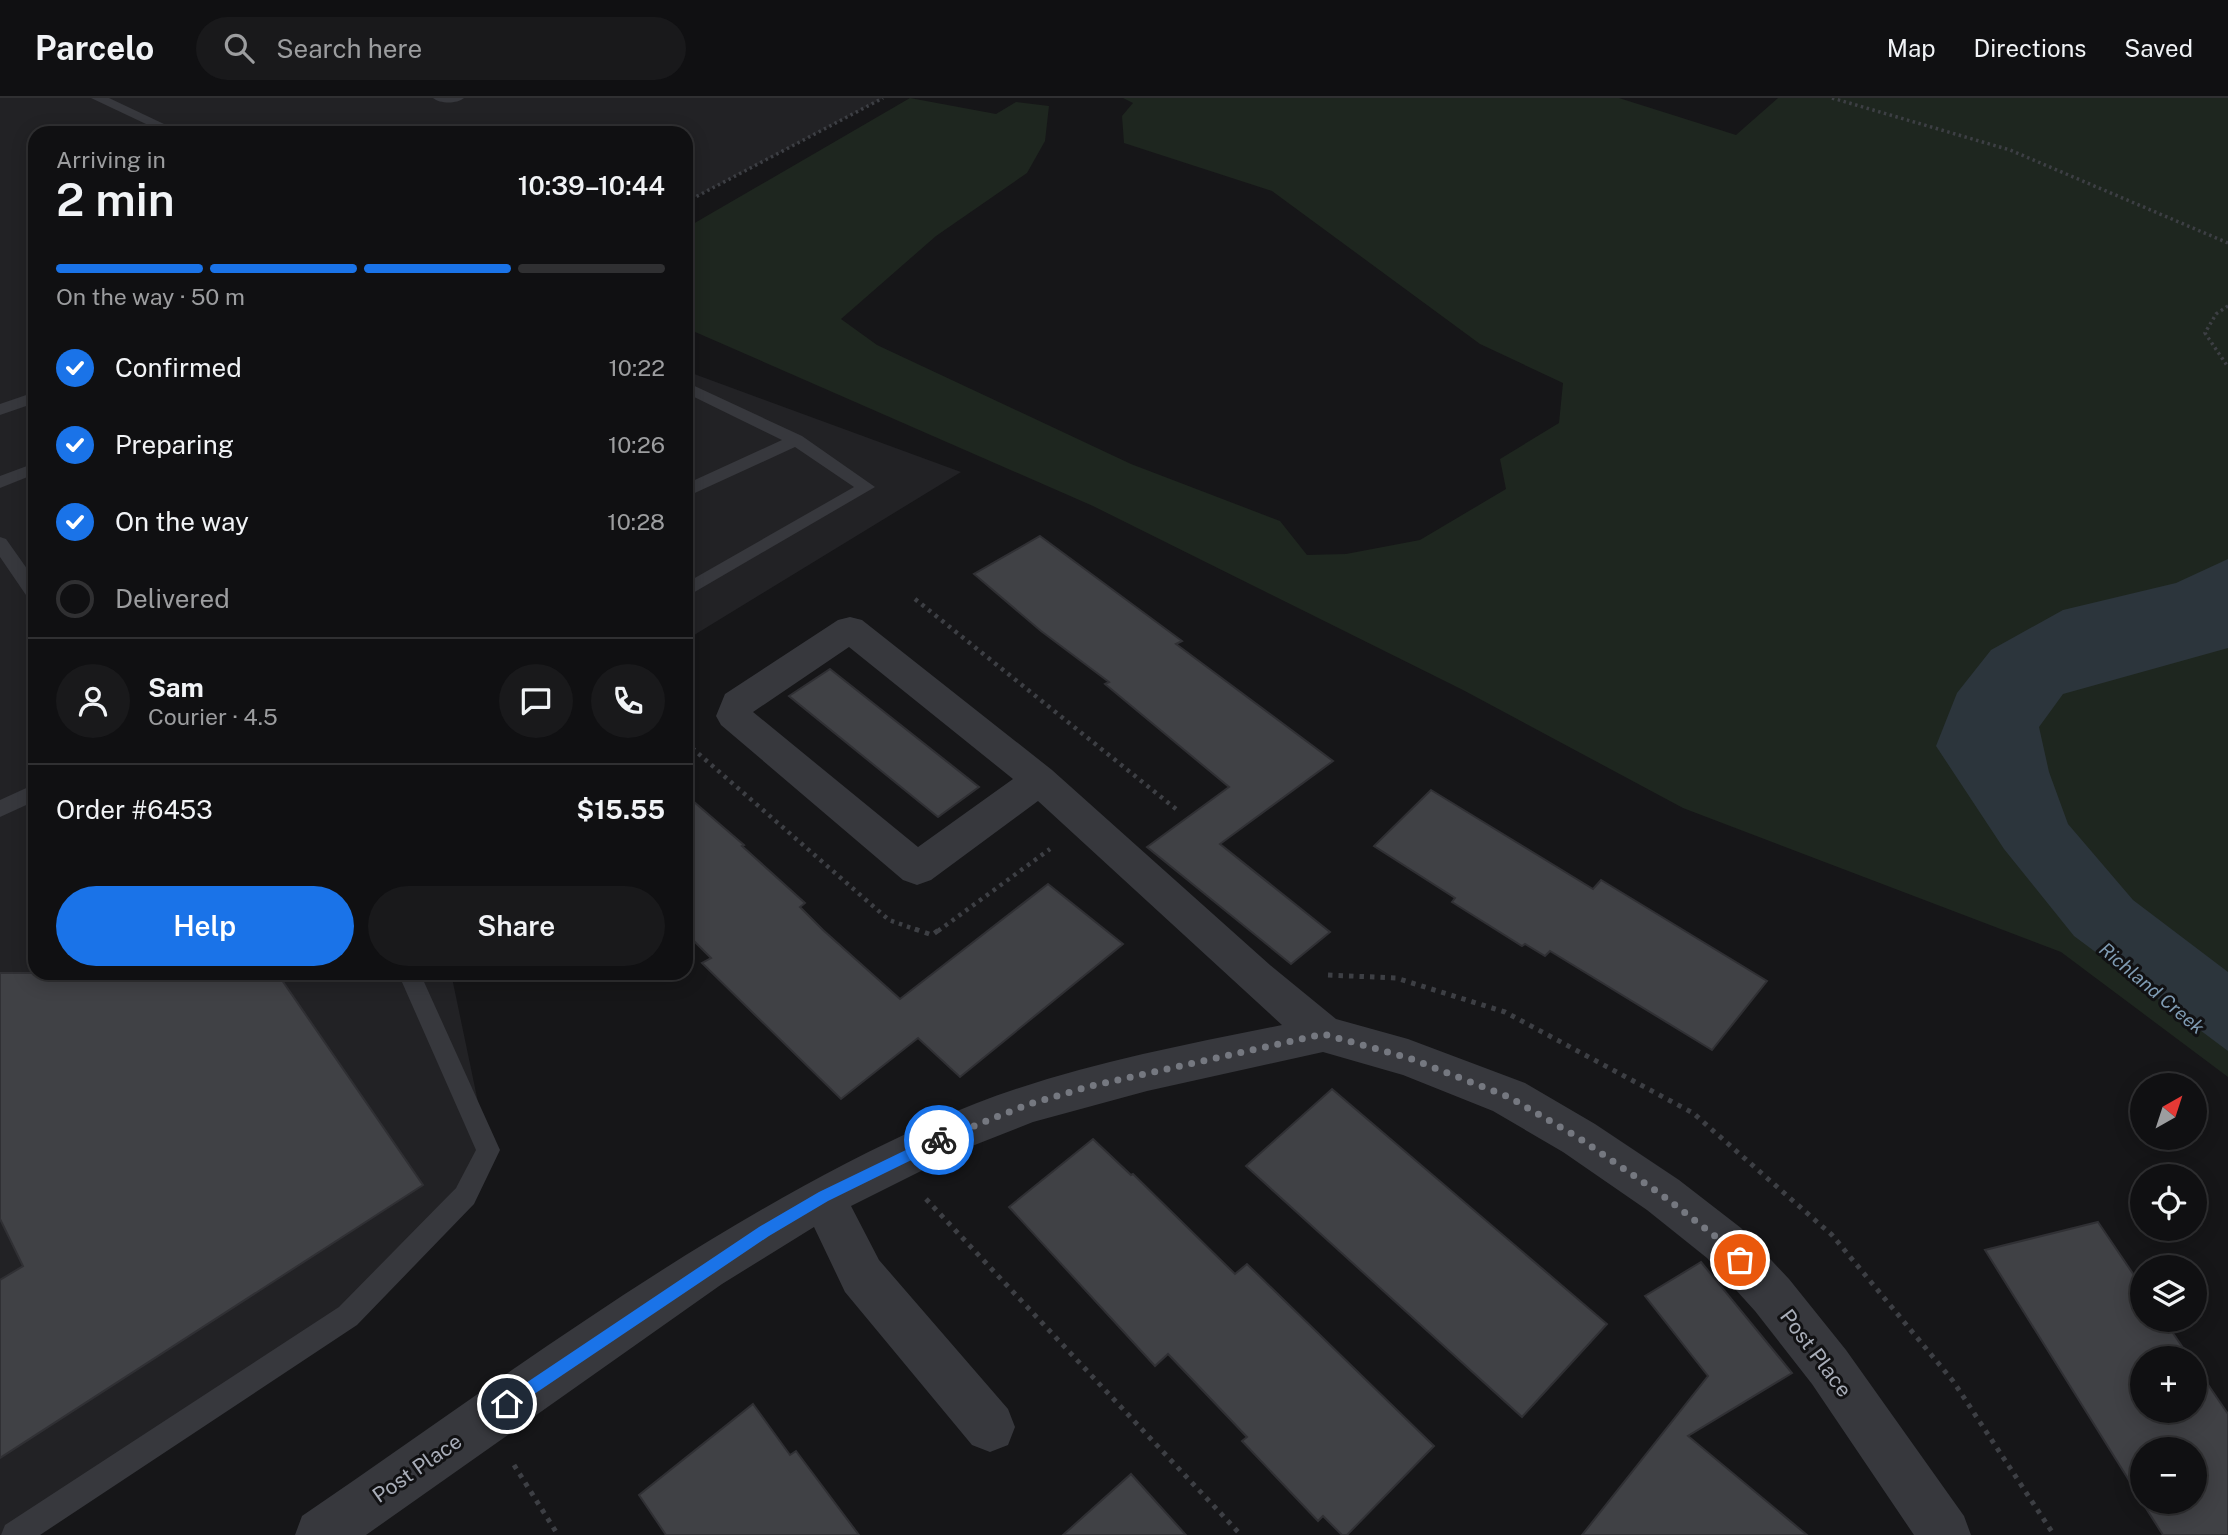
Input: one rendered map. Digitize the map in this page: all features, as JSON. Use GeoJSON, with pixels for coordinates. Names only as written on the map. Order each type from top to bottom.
{"type":"FeatureCollection","features":[{"type":"Feature","properties":{"kind":"street"},"geometry":{"type":"LineString","coordinates":[[1039,780],[918,869],[734,716],[738,703],[850,629],[1039,780],[1255,977],[1323,1034]]}},
{"type":"Feature","properties":{"kind":"street","name":"Post Place"},"geometry":{"type":"LineString","coordinates":[[321,1535],[705,1268],[823,1197],[951,1134],[1029,1104],[1147,1072],[1323,1034],[1409,1058],[1509,1097],[1579,1138],[1662,1195],[1724,1243],[1772,1295],[1829,1367],[1945,1535]]}},
{"type":"Feature","properties":{"kind":"street"},"geometry":{"type":"LineString","coordinates":[[823,1197],[862,1276],[990,1427]]}},
{"type":"Feature","properties":{"kind":"lane"},"geometry":{"type":"LineString","coordinates":[[98,98],[160,126]]}},
{"type":"Feature","properties":{"kind":"lane"},"geometry":{"type":"LineString","coordinates":[[439,98],[457,98]]}},
{"type":"Feature","properties":{"kind":"lane"},"geometry":{"type":"LineString","coordinates":[[693,390],[796,440],[866,487],[693,587]]}},
{"type":"Feature","properties":{"kind":"lane"},"geometry":{"type":"LineString","coordinates":[[0,410],[28,400]]}},
{"type":"Feature","properties":{"kind":"lane"},"geometry":{"type":"LineString","coordinates":[[693,488],[796,440]]}},
{"type":"Feature","properties":{"kind":"lane"},"geometry":{"type":"LineString","coordinates":[[0,482],[28,471]]}},
{"type":"Feature","properties":{"kind":"lane"},"geometry":{"type":"LineString","coordinates":[[0,543],[28,584]]}},
{"type":"Feature","properties":{"kind":"lane"},"geometry":{"type":"LineString","coordinates":[[0,809],[28,795]]}},
{"type":"Feature","properties":{"kind":"lane"},"geometry":{"type":"LineString","coordinates":[[15,1535],[348,1315],[465,1196],[488,1150],[413,980]]}},
{"type":"Feature","properties":{"kind":"path"},"geometry":{"type":"LineString","coordinates":[[693,198],[883,98]]}},
{"type":"Feature","properties":{"kind":"path"},"geometry":{"type":"LineString","coordinates":[[1832,98],[2010,150],[2228,243]]}},
{"type":"Feature","properties":{"kind":"path"},"geometry":{"type":"LineString","coordinates":[[2228,306],[2216,314],[2205,333],[2228,367]]}},
{"type":"Feature","properties":{"kind":"path"},"geometry":{"type":"LineString","coordinates":[[915,599],[1175,809]]}},
{"type":"Feature","properties":{"kind":"path"},"geometry":{"type":"LineString","coordinates":[[892,1163],[1241,1535]]}},
{"type":"Feature","properties":{"kind":"path"},"geometry":{"type":"LineString","coordinates":[[485,1420],[558,1535]]}},
{"type":"Feature","properties":{"kind":"shaded area"},"geometry":{"type":"Polygon","coordinates":[[[0,98],[883,98],[693,198],[693,126],[28,126],[28,980],[452,980],[488,1150],[348,1316],[15,1535],[0,1535],[0,98]]]}},
{"type":"Feature","properties":{"kind":"shaded area"},"geometry":{"type":"Polygon","coordinates":[[[910,98],[996,114],[1016,102],[1049,106],[1045,141],[1027,173],[936,236],[841,319],[877,345],[1131,464],[1280,521],[1307,555],[1346,554],[1420,540],[1506,489],[1500,459],[1559,423],[1563,383],[1480,344],[1272,191],[1124,143],[1122,116],[1133,103],[1123,98],[1619,98],[1736,135],[1778,98],[2228,98],[2228,1077],[2061,952],[1683,808],[1463,690],[1093,506],[693,331],[693,224],[910,98]]]}},
{"type":"Feature","properties":{"kind":"shaded area"},"geometry":{"type":"Polygon","coordinates":[[[693,374],[961,472],[693,636],[693,374]]]}},
{"type":"Feature","properties":{"kind":"water","name":"Richland Creek"},"geometry":{"type":"Polygon","coordinates":[[[2228,559],[2228,648],[2063,694],[2039,727],[2049,772],[2068,824],[2133,900],[2228,972],[2228,1051],[2074,936],[2004,849],[1936,746],[1957,693],[1991,650],[2063,610],[2176,583],[2228,559]]]}},
{"type":"Feature","properties":{"kind":"building"},"geometry":{"type":"Polygon","coordinates":[[[1040,536],[1182,641],[1176,644],[1333,761],[1220,844],[1330,932],[1291,964],[1147,847],[1229,787],[1105,684],[1109,682],[1041,631],[974,574],[1040,536]]]}},
{"type":"Feature","properties":{"kind":"building"},"geometry":{"type":"Polygon","coordinates":[[[830,669],[979,787],[938,817],[789,696],[830,669]]]}},
{"type":"Feature","properties":{"kind":"building"},"geometry":{"type":"Polygon","coordinates":[[[1431,790],[1593,889],[1601,880],[1767,981],[1712,1050],[1550,951],[1545,956],[1525,944],[1522,946],[1452,902],[1455,898],[1374,846],[1431,790]]]}},
{"type":"Feature","properties":{"kind":"building"},"geometry":{"type":"Polygon","coordinates":[[[693,801],[805,903],[800,907],[900,999],[1048,884],[1123,944],[960,1077],[918,1038],[841,1099],[702,963],[711,958],[693,940],[693,801]]]}},
{"type":"Feature","properties":{"kind":"building"},"geometry":{"type":"Polygon","coordinates":[[[0,973],[28,973],[28,980],[282,980],[423,1185],[0,1458],[0,1280],[23,1266],[0,1219],[0,973]]]}},
{"type":"Feature","properties":{"kind":"building"},"geometry":{"type":"Polygon","coordinates":[[[1332,1089],[1607,1324],[1522,1417],[1246,1166],[1332,1089]]]}},
{"type":"Feature","properties":{"kind":"building"},"geometry":{"type":"Polygon","coordinates":[[[1093,1139],[1133,1174],[1235,1274],[1247,1264],[1434,1446],[1347,1535],[1342,1535],[1323,1516],[1318,1521],[1242,1441],[1247,1437],[1168,1354],[1155,1366],[1009,1207],[1093,1139]]]}},
{"type":"Feature","properties":{"kind":"building"},"geometry":{"type":"Polygon","coordinates":[[[2098,1222],[2130,1269],[2130,1332],[2172,1332],[2182,1346],[2130,1346],[2130,1423],[2207,1423],[2207,1383],[2228,1414],[2228,1535],[2163,1535],[2150,1514],[2207,1514],[2207,1437],[2130,1437],[2130,1482],[1985,1250],[2098,1222]]]}},
{"type":"Feature","properties":{"kind":"building"},"geometry":{"type":"Polygon","coordinates":[[[1701,1262],[1792,1373],[1688,1436],[1807,1535],[1582,1535],[1708,1376],[1645,1296],[1701,1262]]]}},
{"type":"Feature","properties":{"kind":"building"},"geometry":{"type":"Polygon","coordinates":[[[753,1404],[790,1455],[796,1451],[859,1535],[666,1535],[639,1495],[753,1404]]]}},
{"type":"Feature","properties":{"kind":"building"},"geometry":{"type":"Polygon","coordinates":[[[1131,1474],[1186,1535],[1063,1535],[1131,1474]]]}},
{"type":"Feature","properties":{"kind":"way so far"},"geometry":{"type":"LineString","coordinates":[[939,1140],[1029,1104],[1091,1086],[1323,1034],[1409,1058],[1509,1097],[1579,1138],[1662,1195],[1724,1243],[1740,1260]]}},
{"type":"Feature","properties":{"kind":"route"},"geometry":{"type":"LineString","coordinates":[[507,1404],[705,1268],[764,1231],[823,1197],[939,1140]]}}]}
